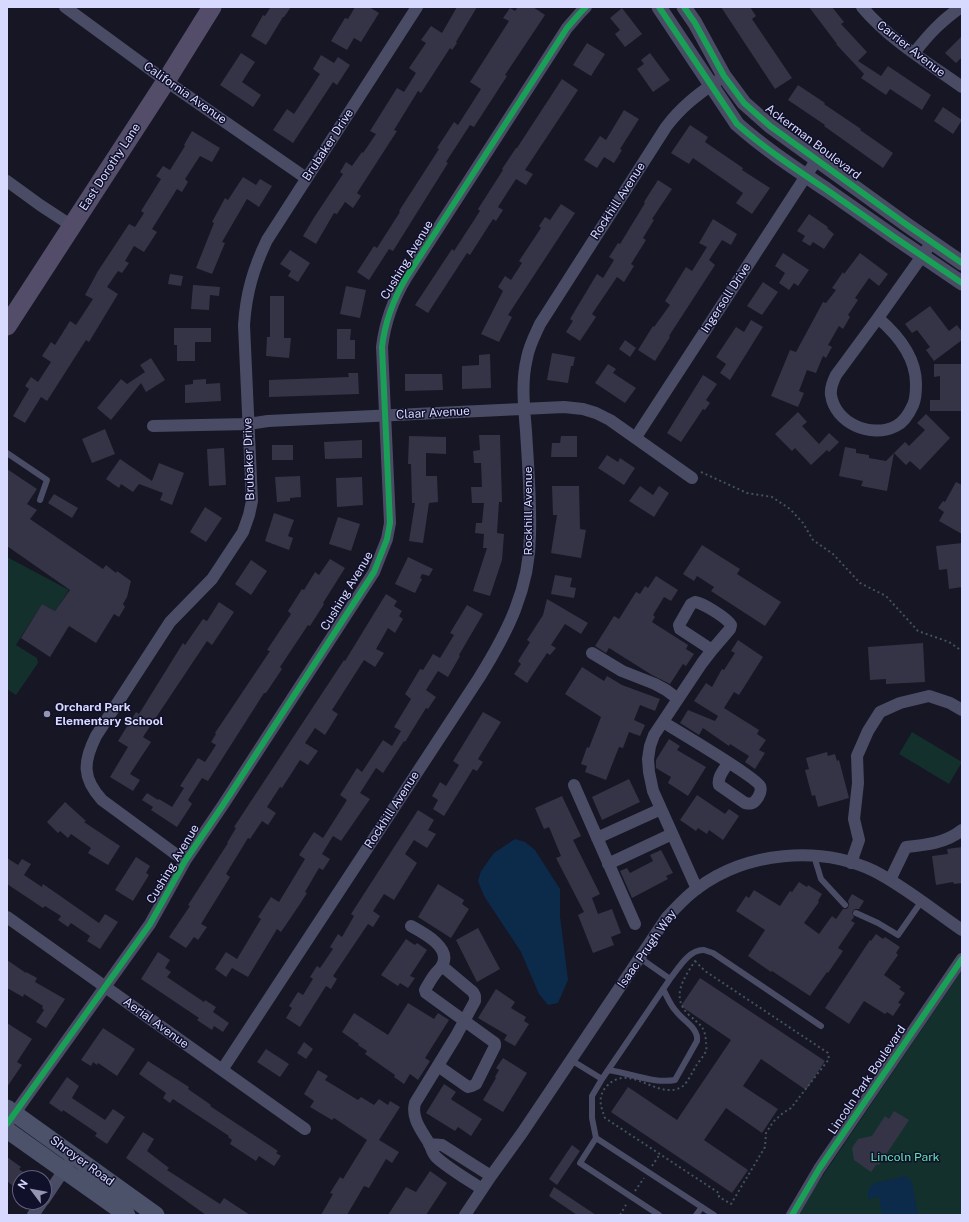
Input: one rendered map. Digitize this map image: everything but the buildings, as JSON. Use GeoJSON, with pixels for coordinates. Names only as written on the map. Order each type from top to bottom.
{"type":"FeatureCollection","features":[{"type":"Feature","properties":{"kind":"main road","name":"East Dorothy Lane"},"geometry":{"type":"LineString","coordinates":[[7,326],[212,7]]}},
{"type":"Feature","properties":{"kind":"main road","name":"Shroyer Road"},"geometry":{"type":"LineString","coordinates":[[10,1115],[73,1155],[156,1215]]}},
{"type":"Feature","properties":{"kind":"main road","name":"Shroyer Road"},"geometry":{"type":"LineString","coordinates":[[7,1130],[127,1215]]}},
{"type":"Feature","properties":{"kind":"street","name":"California Avenue"},"geometry":{"type":"LineString","coordinates":[[65,7],[306,178]]}},
{"type":"Feature","properties":{"kind":"street","name":"Brubaker Drive"},"geometry":{"type":"LineString","coordinates":[[185,861],[102,800],[94,792],[86,771],[89,749],[170,622],[212,579],[243,532],[252,501],[244,326],[250,283],[258,259],[267,240],[417,7]]}},
{"type":"Feature","properties":{"kind":"street","name":"Cushing Avenue"},"geometry":{"type":"LineString","coordinates":[[10,1115],[106,987],[150,924],[185,861],[374,572],[387,539],[390,523],[382,347],[389,313],[396,296],[563,34],[586,7]]}},
{"type":"Feature","properties":{"kind":"street"},"geometry":{"type":"LineString","coordinates":[[659,7],[710,86],[737,124],[751,137],[921,257],[962,283]]}},
{"type":"Feature","properties":{"kind":"street","name":"Ackerman Boulevard"},"geometry":{"type":"LineString","coordinates":[[684,7],[695,23],[724,76],[744,103],[770,126],[962,263]]}},
{"type":"Feature","properties":{"kind":"street","name":"Carrier Avenue"},"geometry":{"type":"LineString","coordinates":[[862,7],[875,22],[890,35],[962,87]]}},
{"type":"Feature","properties":{"kind":"street"},"geometry":{"type":"LineString","coordinates":[[914,53],[929,34],[942,21],[960,7]]}},
{"type":"Feature","properties":{"kind":"street","name":"Rockhill Avenue"},"geometry":{"type":"LineString","coordinates":[[222,1070],[474,685],[504,636],[523,586],[528,562],[530,535],[529,479],[524,408],[524,376],[526,358],[532,341],[540,324],[666,127],[677,112],[695,96],[724,76]]}},
{"type":"Feature","properties":{"kind":"street","name":"Ingersoll Drive"},"geometry":{"type":"LineString","coordinates":[[636,437],[817,159]]}},
{"type":"Feature","properties":{"kind":"street"},"geometry":{"type":"LineString","coordinates":[[7,181],[72,226]]}},
{"type":"Feature","properties":{"kind":"street"},"geometry":{"type":"LineString","coordinates":[[878,318],[887,326],[910,356],[914,364],[916,376],[916,392],[910,411],[902,422],[895,427],[874,431],[856,426],[844,418],[836,408],[831,394],[832,385],[836,375],[932,242]]}},
{"type":"Feature","properties":{"kind":"street","name":"Claar Avenue"},"geometry":{"type":"LineString","coordinates":[[153,426],[248,424],[564,407],[583,409],[596,413],[610,420],[692,478]]}},
{"type":"Feature","properties":{"kind":"street"},"geometry":{"type":"LineString","coordinates":[[697,889],[653,791],[648,759],[650,746],[654,736],[712,650]]}},
{"type":"Feature","properties":{"kind":"street"},"geometry":{"type":"LineString","coordinates":[[592,653],[622,672],[655,684],[678,699]]}},
{"type":"Feature","properties":{"kind":"street"},"geometry":{"type":"LineString","coordinates":[[851,863],[859,840],[854,819],[858,783],[857,756],[868,731],[880,712],[900,703],[929,696],[950,703],[962,710]]}},
{"type":"Feature","properties":{"kind":"street"},"geometry":{"type":"LineString","coordinates":[[663,722],[728,763]]}},
{"type":"Feature","properties":{"kind":"street"},"geometry":{"type":"LineString","coordinates":[[574,785],[635,924]]}},
{"type":"Feature","properties":{"kind":"street"},"geometry":{"type":"LineString","coordinates":[[597,838],[661,808]]}},
{"type":"Feature","properties":{"kind":"street"},"geometry":{"type":"LineString","coordinates":[[890,880],[906,847],[933,844],[955,835],[962,830]]}},
{"type":"Feature","properties":{"kind":"street"},"geometry":{"type":"LineString","coordinates":[[608,864],[672,834]]}},
{"type":"Feature","properties":{"kind":"street","name":"Isaac Prugh Way"},"geometry":{"type":"LineString","coordinates":[[465,1215],[668,917],[682,901],[719,875],[741,865],[782,856],[814,856],[851,863],[873,870],[890,880],[962,930]]}},
{"type":"Feature","properties":{"kind":"street","name":"Aerial Avenue"},"geometry":{"type":"LineString","coordinates":[[7,917],[305,1129]]}},
{"type":"Feature","properties":{"kind":"street"},"geometry":{"type":"LineString","coordinates":[[411,926],[438,944],[444,952],[442,966],[435,973],[425,990],[426,993],[495,1043],[495,1046],[476,1084],[472,1086],[468,1086],[438,1066]]}},
{"type":"Feature","properties":{"kind":"street","name":"Lincoln Park Boulevard"},"geometry":{"type":"LineString","coordinates":[[792,1215],[820,1169],[962,959]]}},
{"type":"Feature","properties":{"kind":"street"},"geometry":{"type":"LineString","coordinates":[[442,966],[473,992],[475,1001],[415,1103],[413,1111],[416,1122],[434,1156],[482,1189]]}},
{"type":"Feature","properties":{"kind":"street"},"geometry":{"type":"LineString","coordinates":[[429,1144],[442,1145],[491,1176]]}},
{"type":"Feature","properties":{"kind":"street"},"geometry":{"type":"LineString","coordinates":[[52,1188],[73,1155]]}},
{"type":"Feature","properties":{"kind":"lane"},"geometry":{"type":"LineString","coordinates":[[7,453],[47,480],[40,500]]}},
{"type":"Feature","properties":{"kind":"lane"},"geometry":{"type":"LineString","coordinates":[[814,856],[822,879],[845,905]]}},
{"type":"Feature","properties":{"kind":"lane"},"geometry":{"type":"LineString","coordinates":[[856,913],[878,923],[898,935],[921,902]]}},
{"type":"Feature","properties":{"kind":"lane"},"geometry":{"type":"LineString","coordinates":[[659,1215],[580,1163],[596,1138],[592,1118],[592,1096],[670,979],[684,962],[694,952],[704,950],[713,953],[821,1026]]}},
{"type":"Feature","properties":{"kind":"lane"},"geometry":{"type":"LineString","coordinates":[[640,958],[670,979]]}},
{"type":"Feature","properties":{"kind":"lane"},"geometry":{"type":"LineString","coordinates":[[608,1070],[666,1082],[675,1080],[697,1041],[698,1036],[693,1028],[675,1011],[664,989]]}},
{"type":"Feature","properties":{"kind":"lane"},"geometry":{"type":"LineString","coordinates":[[571,1060],[602,1079]]}},
{"type":"Feature","properties":{"kind":"lane"},"geometry":{"type":"LineString","coordinates":[[596,1138],[714,1215]]}},
{"type":"Feature","properties":{"kind":"lane"},"geometry":{"type":"LineString","coordinates":[[73,1155],[82,1172],[101,1186]]}},
{"type":"Feature","properties":{"kind":"lane"},"geometry":{"type":"LineString","coordinates":[[696,1215],[702,1207]]}},
{"type":"Feature","properties":{"kind":"path"},"geometry":{"type":"LineString","coordinates":[[692,478],[701,472],[747,493],[772,497],[790,509],[803,523],[812,540],[833,554],[860,583],[886,596],[918,631],[948,642],[962,650]]}},
{"type":"Feature","properties":{"kind":"path"},"geometry":{"type":"LineString","coordinates":[[695,961],[705,971],[828,1053],[829,1059],[791,1108],[773,1122],[766,1133],[765,1147],[731,1204],[719,1197],[718,1192],[660,1154],[605,1118],[600,1104],[602,1092],[610,1084],[622,1078],[635,1079],[657,1088],[670,1090],[683,1086],[707,1050],[705,1032],[698,1022],[687,1013],[679,1000],[680,989],[685,976],[695,961]]}},
{"type":"Feature","properties":{"kind":"path"},"geometry":{"type":"LineString","coordinates":[[620,1215],[660,1154]]}},
{"type":"Feature","properties":{"kind":"green space"},"geometry":{"type":"Polygon","coordinates":[[[7,557],[69,590],[55,611],[42,604],[16,645],[37,658],[38,663],[16,695],[7,689],[7,557]]]}},
{"type":"Feature","properties":{"kind":"green space"},"geometry":{"type":"Polygon","coordinates":[[[912,732],[962,762],[949,784],[899,754],[912,732]]]}},
{"type":"Feature","properties":{"kind":"green space","name":"Lincoln Park"},"geometry":{"type":"Polygon","coordinates":[[[962,970],[962,1215],[798,1215],[811,1193],[962,970]]]}},
{"type":"Feature","properties":{"kind":"water"},"geometry":{"type":"Polygon","coordinates":[[[515,839],[525,842],[535,850],[560,889],[560,916],[568,980],[558,1003],[548,1005],[539,994],[521,952],[484,896],[478,881],[481,871],[494,853],[515,839]]]}},
{"type":"Feature","properties":{"kind":"water"},"geometry":{"type":"Polygon","coordinates":[[[906,1176],[912,1182],[918,1215],[882,1215],[879,1197],[868,1199],[868,1190],[874,1183],[906,1176]]]}},
{"type":"Feature","properties":{"kind":"cycle path"},"geometry":{"type":"LineString","coordinates":[[7,1124],[150,924],[185,861],[374,572],[387,539],[390,523],[382,347],[390,311],[406,278],[567,28],[586,7]]}},
{"type":"Feature","properties":{"kind":"cycle path"},"geometry":{"type":"LineString","coordinates":[[659,7],[737,124],[781,158],[962,283]]}},
{"type":"Feature","properties":{"kind":"cycle path"},"geometry":{"type":"LineString","coordinates":[[684,7],[695,23],[724,76],[744,103],[770,126],[962,263]]}},
{"type":"Feature","properties":{"kind":"cycle path"},"geometry":{"type":"LineString","coordinates":[[792,1215],[819,1169],[962,959]]}},
{"type":"Feature","properties":{"kind":"place","name":"Orchard Park Elementary School"},"geometry":{"type":"Point","coordinates":[47,714]}}]}
